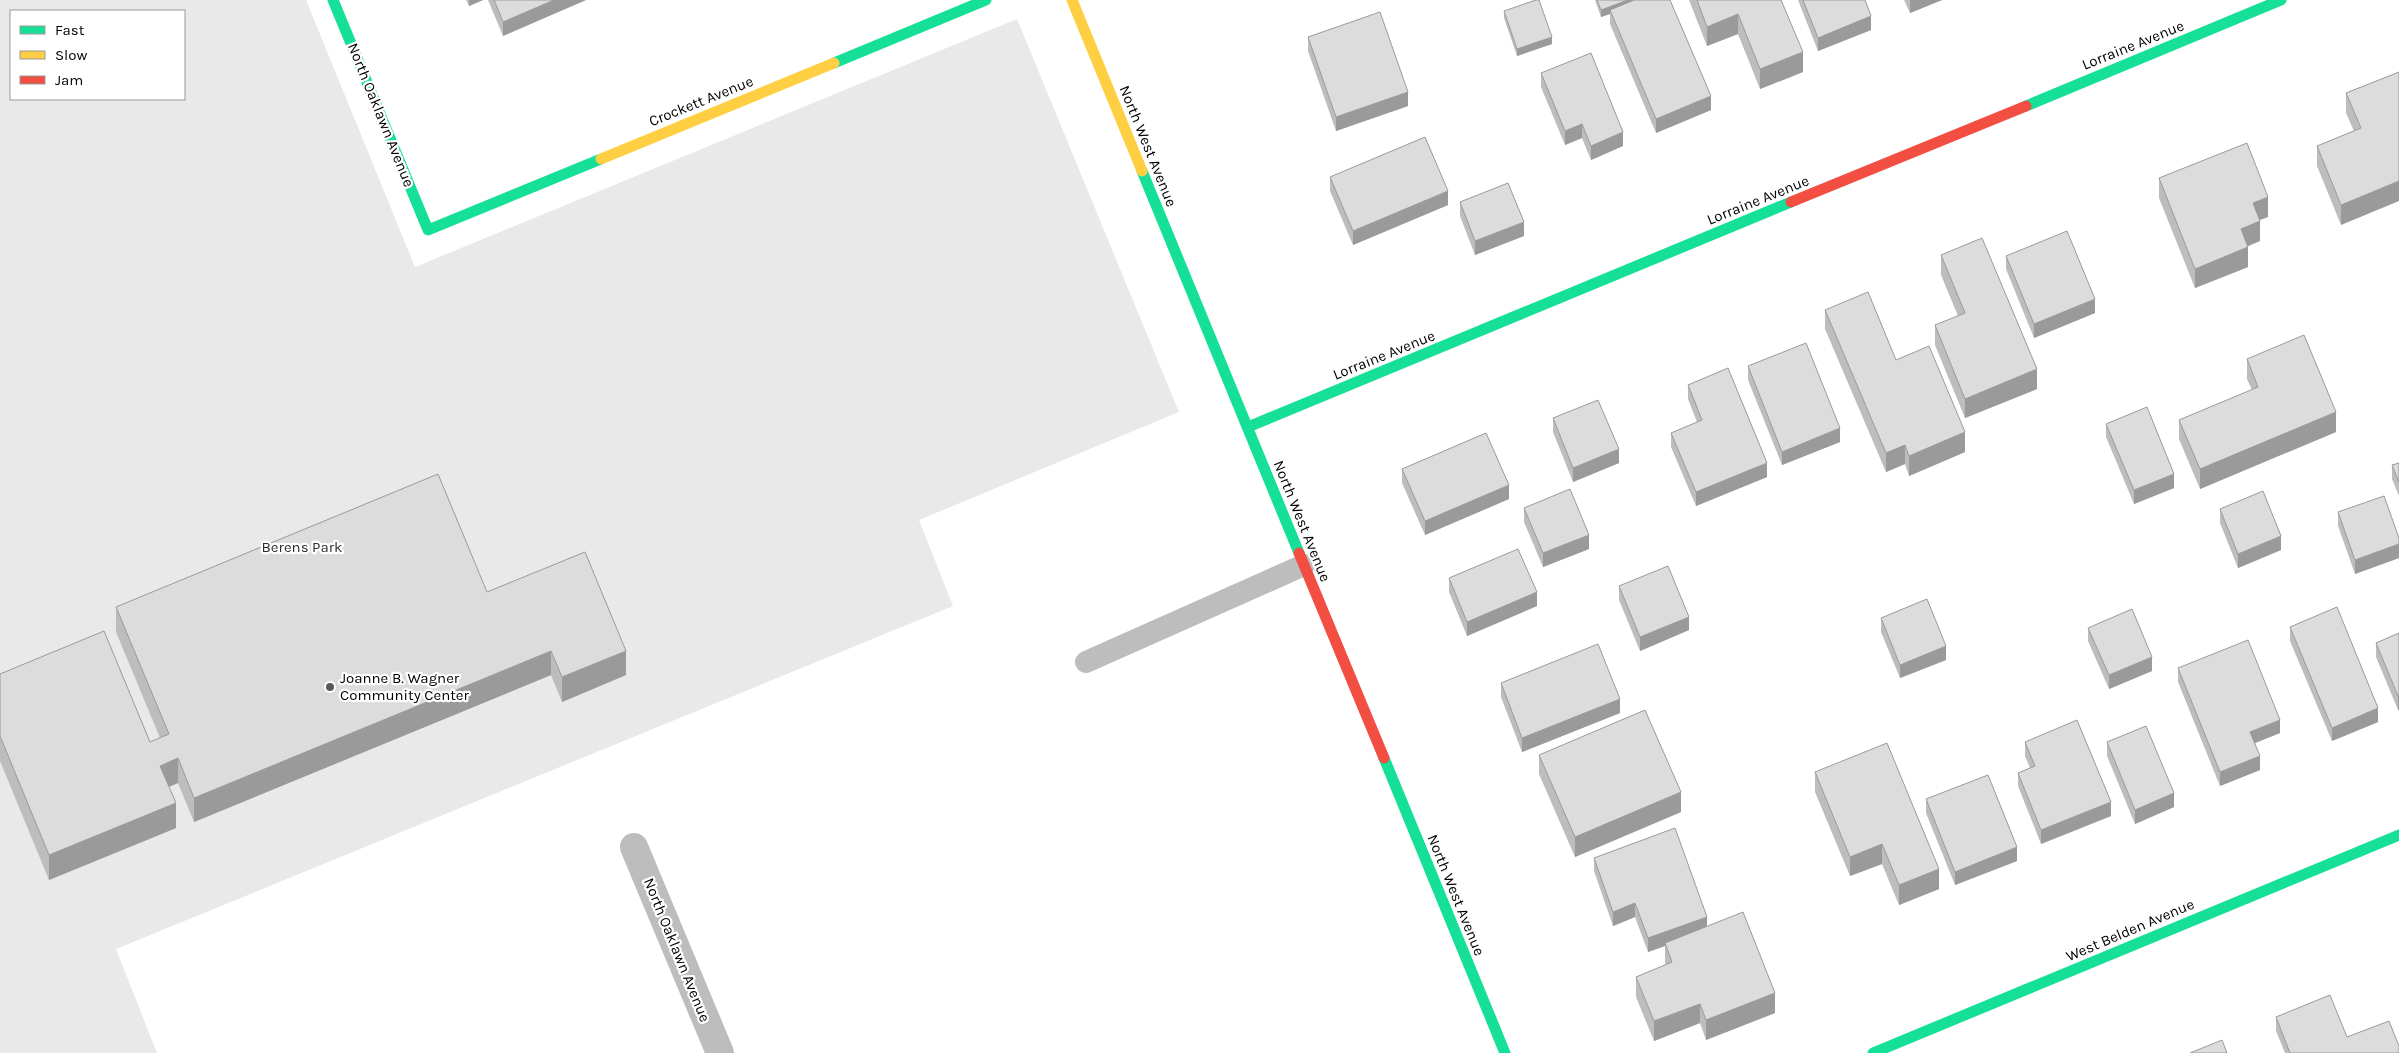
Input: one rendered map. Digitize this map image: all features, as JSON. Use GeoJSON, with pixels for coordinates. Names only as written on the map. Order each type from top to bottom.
{"type":"FeatureCollection","features":[{"type":"Feature","properties":{"kind":"street","name":"North Oaklawn Avenue"},"geometry":{"type":"LineString","coordinates":[[334,0],[428,230]]}},
{"type":"Feature","properties":{"kind":"street","name":"Crockett Avenue"},"geometry":{"type":"LineString","coordinates":[[428,230],[986,0]]}},
{"type":"Feature","properties":{"kind":"street","name":"North West Avenue"},"geometry":{"type":"LineString","coordinates":[[1072,0],[1505,1053]]}},
{"type":"Feature","properties":{"kind":"street","name":"Lorraine Avenue"},"geometry":{"type":"LineString","coordinates":[[1248,427],[2280,0]]}},
{"type":"Feature","properties":{"kind":"street","name":"West Belden Avenue"},"geometry":{"type":"LineString","coordinates":[[1872,1053],[2399,835]]}},
{"type":"Feature","properties":{"kind":"street","name":"North Oaklawn Avenue"},"geometry":{"type":"LineString","coordinates":[[634,846],[720,1053]]}},
{"type":"Feature","properties":{"kind":"lane"},"geometry":{"type":"LineString","coordinates":[[1086,662],[1304,564]]}},
{"type":"Feature","properties":{"kind":"green space","name":"Berens Park"},"geometry":{"type":"Polygon","coordinates":[[[0,0],[306,0],[415,267],[1017,19],[1179,412],[919,520],[953,606],[116,949],[157,1053],[0,1053],[0,0]]]}},
{"type":"Feature","properties":{"kind":"building"},"geometry":{"type":"Polygon","coordinates":[[[494,0],[554,0],[503,22],[494,0]]]}},
{"type":"Feature","properties":{"kind":"building"},"geometry":{"type":"Polygon","coordinates":[[[1539,0],[1552,37],[1517,49],[1504,11],[1539,0]]]}},
{"type":"Feature","properties":{"kind":"building"},"geometry":{"type":"Polygon","coordinates":[[[1597,0],[1628,0],[1601,10],[1597,0]]]}},
{"type":"Feature","properties":{"kind":"building"},"geometry":{"type":"Polygon","coordinates":[[[1634,0],[1670,0],[1711,96],[1656,119],[1610,10],[1634,0]]]}},
{"type":"Feature","properties":{"kind":"building"},"geometry":{"type":"Polygon","coordinates":[[[1697,0],[1781,0],[1803,52],[1760,69],[1738,14],[1707,27],[1697,0]]]}},
{"type":"Feature","properties":{"kind":"building"},"geometry":{"type":"Polygon","coordinates":[[[1803,0],[1865,0],[1871,16],[1818,38],[1803,0]]]}},
{"type":"Feature","properties":{"kind":"building"},"geometry":{"type":"Polygon","coordinates":[[[1380,12],[1408,92],[1336,117],[1308,37],[1380,12]]]}},
{"type":"Feature","properties":{"kind":"building"},"geometry":{"type":"Polygon","coordinates":[[[1591,53],[1623,132],[1591,146],[1582,124],[1565,131],[1541,73],[1591,53]]]}},
{"type":"Feature","properties":{"kind":"building"},"geometry":{"type":"Polygon","coordinates":[[[2399,72],[2399,181],[2341,205],[2317,146],[2361,128],[2346,93],[2399,72]]]}},
{"type":"Feature","properties":{"kind":"building"},"geometry":{"type":"Polygon","coordinates":[[[1425,137],[1448,191],[1353,231],[1330,177],[1425,137]]]}},
{"type":"Feature","properties":{"kind":"building"},"geometry":{"type":"Polygon","coordinates":[[[2247,143],[2268,197],[2253,203],[2260,221],[2241,229],[2248,247],[2195,269],[2159,178],[2247,143]]]}},
{"type":"Feature","properties":{"kind":"building"},"geometry":{"type":"Polygon","coordinates":[[[1508,183],[1524,222],[1475,241],[1460,202],[1508,183]]]}},
{"type":"Feature","properties":{"kind":"building"},"geometry":{"type":"Polygon","coordinates":[[[2067,231],[2095,299],[2034,324],[2006,256],[2067,231]]]}},
{"type":"Feature","properties":{"kind":"building"},"geometry":{"type":"Polygon","coordinates":[[[1982,238],[2037,369],[1965,399],[1935,325],[1965,313],[1941,255],[1982,238]]]}},
{"type":"Feature","properties":{"kind":"building"},"geometry":{"type":"Polygon","coordinates":[[[1868,292],[1896,360],[1929,346],[1965,432],[1909,456],[1905,445],[1886,453],[1825,310],[1868,292]]]}},
{"type":"Feature","properties":{"kind":"building"},"geometry":{"type":"Polygon","coordinates":[[[2304,335],[2336,412],[2200,469],[2179,420],[2258,387],[2247,359],[2304,335]]]}},
{"type":"Feature","properties":{"kind":"building"},"geometry":{"type":"Polygon","coordinates":[[[1806,343],[1840,428],[1782,452],[1748,366],[1806,343]]]}},
{"type":"Feature","properties":{"kind":"building"},"geometry":{"type":"Polygon","coordinates":[[[1728,368],[1767,463],[1696,492],[1671,433],[1702,420],[1688,385],[1728,368]]]}},
{"type":"Feature","properties":{"kind":"building"},"geometry":{"type":"Polygon","coordinates":[[[1598,400],[1619,449],[1573,468],[1553,418],[1598,400]]]}},
{"type":"Feature","properties":{"kind":"building"},"geometry":{"type":"Polygon","coordinates":[[[2147,407],[2174,474],[2134,490],[2106,424],[2147,407]]]}},
{"type":"Feature","properties":{"kind":"building"},"geometry":{"type":"Polygon","coordinates":[[[1486,433],[1509,485],[1425,521],[1402,469],[1486,433]]]}},
{"type":"Feature","properties":{"kind":"building"},"geometry":{"type":"Polygon","coordinates":[[[2399,463],[2399,482],[2392,465],[2399,463]]]}},
{"type":"Feature","properties":{"kind":"building","name":"Joanne B. Wagner Community Center"},"geometry":{"type":"Polygon","coordinates":[[[438,474],[487,592],[585,552],[626,651],[562,677],[551,651],[194,798],[178,758],[160,766],[176,803],[49,855],[0,736],[0,674],[104,631],[150,742],[169,734],[116,607],[438,474]]]}},
{"type":"Feature","properties":{"kind":"building"},"geometry":{"type":"Polygon","coordinates":[[[1570,489],[1589,535],[1543,553],[1524,508],[1570,489]]]}},
{"type":"Feature","properties":{"kind":"building"},"geometry":{"type":"Polygon","coordinates":[[[2263,491],[2281,536],[2238,554],[2220,509],[2263,491]]]}},
{"type":"Feature","properties":{"kind":"building"},"geometry":{"type":"Polygon","coordinates":[[[2384,496],[2399,538],[2399,544],[2355,560],[2338,512],[2384,496]]]}},
{"type":"Feature","properties":{"kind":"building"},"geometry":{"type":"Polygon","coordinates":[[[1518,549],[1537,592],[1467,622],[1449,578],[1518,549]]]}},
{"type":"Feature","properties":{"kind":"building"},"geometry":{"type":"Polygon","coordinates":[[[1668,566],[1689,617],[1640,637],[1619,586],[1668,566]]]}},
{"type":"Feature","properties":{"kind":"building"},"geometry":{"type":"Polygon","coordinates":[[[1927,599],[1946,646],[1900,665],[1881,618],[1927,599]]]}},
{"type":"Feature","properties":{"kind":"building"},"geometry":{"type":"Polygon","coordinates":[[[2337,607],[2378,708],[2332,728],[2290,627],[2337,607]]]}},
{"type":"Feature","properties":{"kind":"building"},"geometry":{"type":"Polygon","coordinates":[[[2132,609],[2152,657],[2109,675],[2088,628],[2132,609]]]}},
{"type":"Feature","properties":{"kind":"building"},"geometry":{"type":"Polygon","coordinates":[[[2399,633],[2399,696],[2398,696],[2376,643],[2399,633]]]}},
{"type":"Feature","properties":{"kind":"building"},"geometry":{"type":"Polygon","coordinates":[[[2248,640],[2280,720],[2250,732],[2260,756],[2220,772],[2178,668],[2248,640]]]}},
{"type":"Feature","properties":{"kind":"building"},"geometry":{"type":"Polygon","coordinates":[[[1598,644],[1620,699],[1522,738],[1501,683],[1598,644]]]}},
{"type":"Feature","properties":{"kind":"building"},"geometry":{"type":"Polygon","coordinates":[[[1645,710],[1681,792],[1575,837],[1539,755],[1645,710]]]}},
{"type":"Feature","properties":{"kind":"building"},"geometry":{"type":"Polygon","coordinates":[[[2077,720],[2111,802],[2041,830],[2018,773],[2035,766],[2025,742],[2077,720]]]}},
{"type":"Feature","properties":{"kind":"building"},"geometry":{"type":"Polygon","coordinates":[[[2146,726],[2174,793],[2135,810],[2107,742],[2146,726]]]}},
{"type":"Feature","properties":{"kind":"building"},"geometry":{"type":"Polygon","coordinates":[[[1887,743],[1939,869],[1899,885],[1882,844],[1850,857],[1815,772],[1887,743]]]}},
{"type":"Feature","properties":{"kind":"building"},"geometry":{"type":"Polygon","coordinates":[[[1988,775],[2017,847],[1955,872],[1926,799],[1988,775]]]}},
{"type":"Feature","properties":{"kind":"building"},"geometry":{"type":"Polygon","coordinates":[[[1675,828],[1707,917],[1648,938],[1635,903],[1613,912],[1594,858],[1675,828]]]}},
{"type":"Feature","properties":{"kind":"building"},"geometry":{"type":"Polygon","coordinates":[[[1743,912],[1775,993],[1706,1020],[1700,1004],[1654,1021],[1636,977],[1672,962],[1665,943],[1743,912]]]}},
{"type":"Feature","properties":{"kind":"building"},"geometry":{"type":"Polygon","coordinates":[[[2330,995],[2347,1037],[2389,1021],[2399,1046],[2399,1053],[2290,1053],[2276,1017],[2330,995]]]}},
{"type":"Feature","properties":{"kind":"building"},"geometry":{"type":"Polygon","coordinates":[[[2222,1040],[2227,1053],[2190,1053],[2222,1040]]]}},
{"type":"Feature","properties":{"kind":"traffic: fast"},"geometry":{"type":"LineString","coordinates":[[333,0],[428,230],[601,159]]}},
{"type":"Feature","properties":{"kind":"traffic: fast"},"geometry":{"type":"LineString","coordinates":[[834,63],[986,0]]}},
{"type":"Feature","properties":{"kind":"traffic: fast"},"geometry":{"type":"LineString","coordinates":[[2026,106],[2281,0]]}},
{"type":"Feature","properties":{"kind":"traffic: fast"},"geometry":{"type":"LineString","coordinates":[[1142,171],[1299,553]]}},
{"type":"Feature","properties":{"kind":"traffic: fast"},"geometry":{"type":"LineString","coordinates":[[1248,427],[1791,202]]}},
{"type":"Feature","properties":{"kind":"traffic: fast"},"geometry":{"type":"LineString","coordinates":[[1384,758],[1505,1053]]}},
{"type":"Feature","properties":{"kind":"traffic: fast"},"geometry":{"type":"LineString","coordinates":[[1873,1053],[2399,835]]}},
{"type":"Feature","properties":{"kind":"traffic: slow"},"geometry":{"type":"LineString","coordinates":[[1072,0],[1142,171]]}},
{"type":"Feature","properties":{"kind":"traffic: slow"},"geometry":{"type":"LineString","coordinates":[[601,159],[834,63]]}},
{"type":"Feature","properties":{"kind":"traffic: jam"},"geometry":{"type":"LineString","coordinates":[[1791,202],[2026,106]]}},
{"type":"Feature","properties":{"kind":"traffic: jam"},"geometry":{"type":"LineString","coordinates":[[1299,553],[1384,758]]}},
{"type":"Feature","properties":{"kind":"place","name":"Joanne B. Wagner Community Center"},"geometry":{"type":"Point","coordinates":[330,687]}}]}
